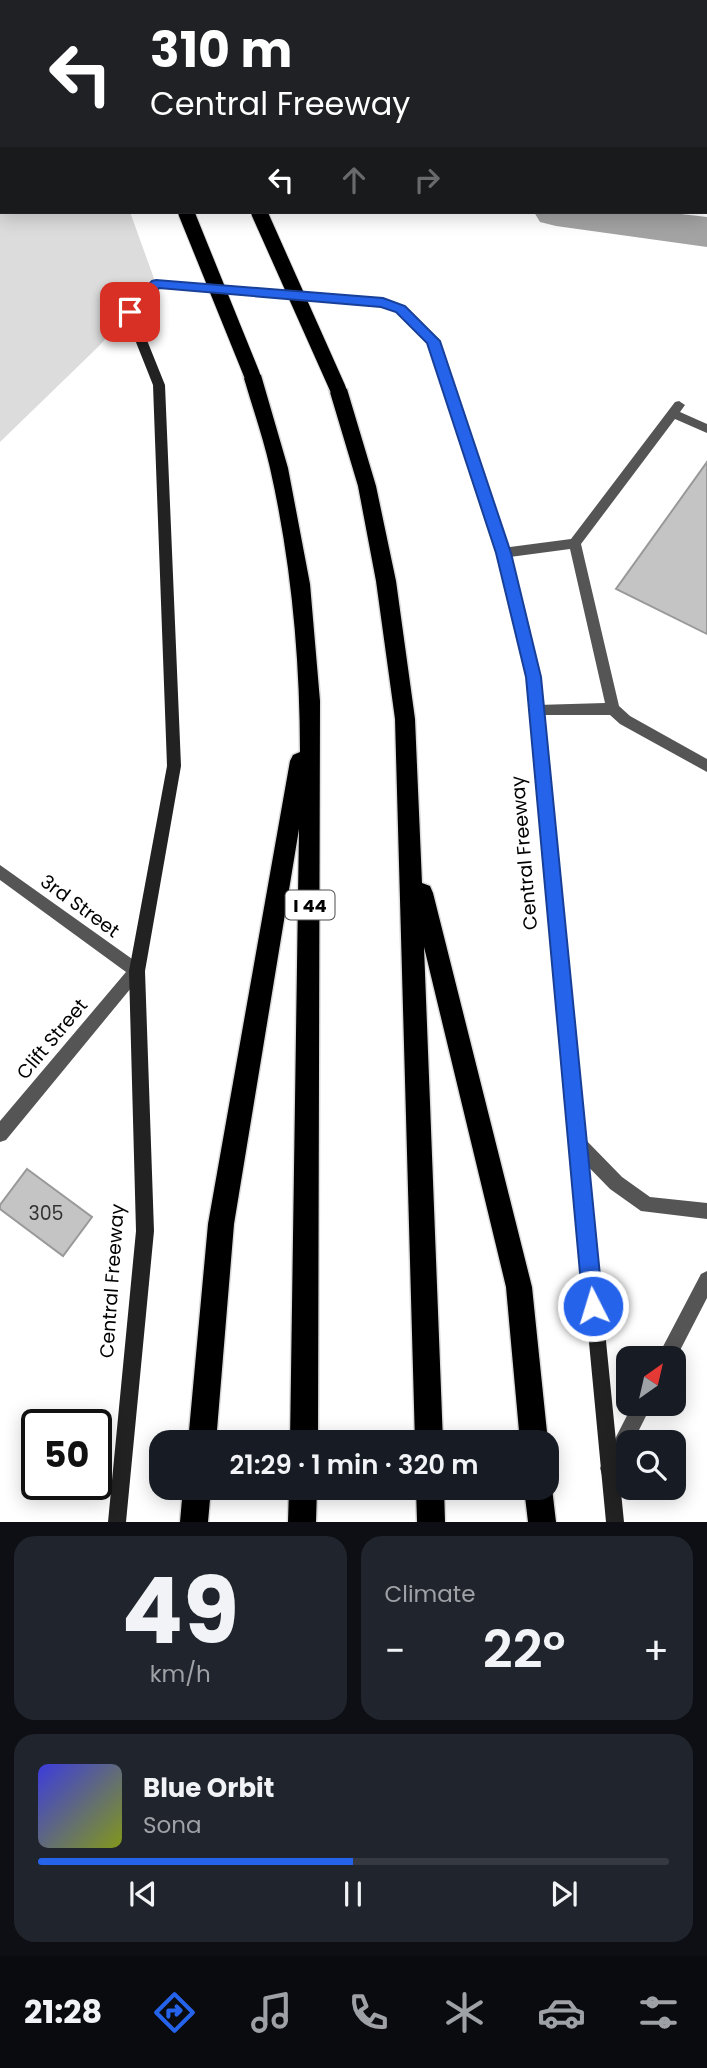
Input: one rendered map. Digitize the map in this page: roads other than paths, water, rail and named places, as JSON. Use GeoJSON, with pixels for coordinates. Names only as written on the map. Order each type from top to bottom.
{"type":"FeatureCollection","features":[{"type":"Feature","properties":{"kind":"highway","name":"I 44"},"geometry":{"type":"LineString","coordinates":[[187,214],[252,374],[279,468],[295,558],[310,701],[310,940],[303,1430]]}},
{"type":"Feature","properties":{"kind":"highway"},"geometry":{"type":"LineString","coordinates":[[260,214],[338,389],[367,486],[386,581],[405,719],[429,1430]]}},
{"type":"Feature","properties":{"kind":"highway"},"geometry":{"type":"LineString","coordinates":[[202,1430],[221,1224],[310,701]]}},
{"type":"Feature","properties":{"kind":"highway"},"geometry":{"type":"LineString","coordinates":[[411,851],[519,1287],[533,1430]]}},
{"type":"Feature","properties":{"kind":"highway"},"geometry":{"type":"LineString","coordinates":[[194,1522],[196,1500]]}},
{"type":"Feature","properties":{"kind":"highway"},"geometry":{"type":"LineString","coordinates":[[302,1522],[303,1500]]}},
{"type":"Feature","properties":{"kind":"highway"},"geometry":{"type":"LineString","coordinates":[[430,1500],[431,1522]]}},
{"type":"Feature","properties":{"kind":"highway"},"geometry":{"type":"LineString","coordinates":[[539,1500],[542,1522]]}},
{"type":"Feature","properties":{"kind":"main road","name":"Central Freeway"},"geometry":{"type":"LineString","coordinates":[[117,1522],[145,1231],[137,971],[174,766],[159,385],[130,312],[156,284],[383,303],[400,309],[433,341],[503,553],[533,677],[615,1522]]}},
{"type":"Feature","properties":{"kind":"street"},"geometry":{"type":"LineString","coordinates":[[503,553],[575,543],[676,409],[707,429]]}},
{"type":"Feature","properties":{"kind":"street"},"geometry":{"type":"LineString","coordinates":[[575,543],[613,709],[625,720],[707,766]]}},
{"type":"Feature","properties":{"kind":"street"},"geometry":{"type":"LineString","coordinates":[[537,711],[613,709]]}},
{"type":"Feature","properties":{"kind":"street","name":"3rd Street"},"geometry":{"type":"LineString","coordinates":[[0,872],[137,971]]}},
{"type":"Feature","properties":{"kind":"street","name":"Clift Street"},"geometry":{"type":"LineString","coordinates":[[0,1134],[137,971]]}},
{"type":"Feature","properties":{"kind":"street"},"geometry":{"type":"LineString","coordinates":[[578,1143],[616,1183],[646,1205],[707,1211]]}},
{"type":"Feature","properties":{"kind":"street"},"geometry":{"type":"LineString","coordinates":[[672,1346],[707,1280]]}},
{"type":"Feature","properties":{"kind":"street"},"geometry":{"type":"LineString","coordinates":[[608,1469],[637,1416]]}},
{"type":"Feature","properties":{"kind":"waterway"},"geometry":{"type":"LineString","coordinates":[[571,214],[707,232]]}}]}
